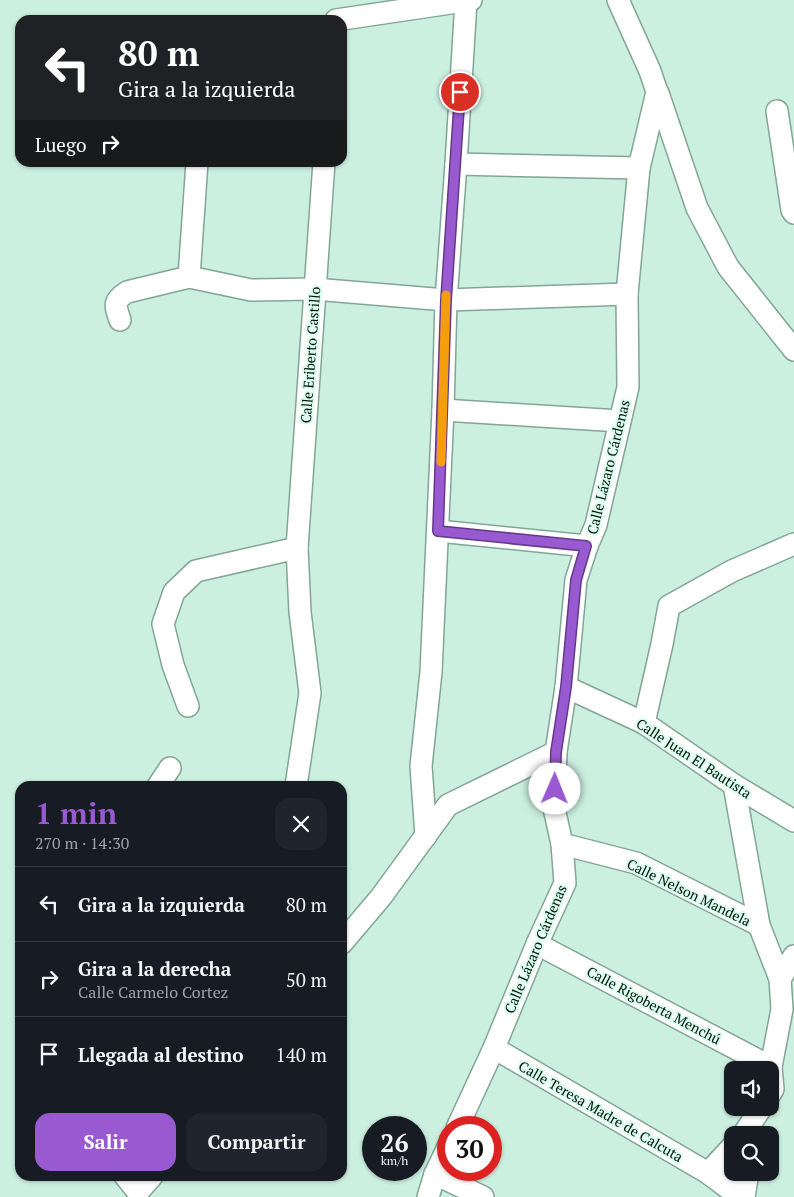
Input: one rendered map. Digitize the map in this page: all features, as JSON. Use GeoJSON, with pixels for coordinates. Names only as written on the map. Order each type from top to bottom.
{"type":"FeatureCollection","features":[{"type":"Feature","properties":{"kind":"street"},"geometry":{"type":"LineString","coordinates":[[336,15],[337,0]]}},
{"type":"Feature","properties":{"kind":"street"},"geometry":{"type":"LineString","coordinates":[[347,18],[423,3],[468,0],[446,300],[431,672],[421,766],[426,836]]}},
{"type":"Feature","properties":{"kind":"street"},"geometry":{"type":"LineString","coordinates":[[618,0],[658,92],[697,208],[728,267],[793,348]]}},
{"type":"Feature","properties":{"kind":"street","name":"Calle Lázaro Cárdenas"},"geometry":{"type":"LineString","coordinates":[[463,1116],[565,883],[562,844],[554,808],[556,752],[566,687],[576,580],[586,546],[596,525],[628,387],[627,294],[639,168],[658,92]]}},
{"type":"Feature","properties":{"kind":"street"},"geometry":{"type":"LineString","coordinates":[[776,111],[794,213]]}},
{"type":"Feature","properties":{"kind":"street"},"geometry":{"type":"LineString","coordinates":[[456,164],[639,168]]}},
{"type":"Feature","properties":{"kind":"street"},"geometry":{"type":"LineString","coordinates":[[189,277],[197,167]]}},
{"type":"Feature","properties":{"kind":"street","name":"Calle Eriberto Castillo"},"geometry":{"type":"LineString","coordinates":[[297,781],[310,693],[300,612],[297,548],[324,167]]}},
{"type":"Feature","properties":{"kind":"street"},"geometry":{"type":"LineString","coordinates":[[120,320],[115,305],[118,297],[126,292],[189,277],[251,290],[314,289],[446,300],[627,294]]}},
{"type":"Feature","properties":{"kind":"street"},"geometry":{"type":"LineString","coordinates":[[443,410],[620,421]]}},
{"type":"Feature","properties":{"kind":"street"},"geometry":{"type":"LineString","coordinates":[[438,531],[586,546]]}},
{"type":"Feature","properties":{"kind":"street"},"geometry":{"type":"LineString","coordinates":[[644,723],[669,606],[732,571],[794,544]]}},
{"type":"Feature","properties":{"kind":"street"},"geometry":{"type":"LineString","coordinates":[[188,706],[173,665],[163,624],[174,592],[196,571],[297,548]]}},
{"type":"Feature","properties":{"kind":"street","name":"Calle Juan El Bautista"},"geometry":{"type":"LineString","coordinates":[[566,687],[644,723],[734,785],[794,821]]}},
{"type":"Feature","properties":{"kind":"street"},"geometry":{"type":"LineString","coordinates":[[347,937],[381,897],[448,805],[556,752]]}},
{"type":"Feature","properties":{"kind":"street"},"geometry":{"type":"LineString","coordinates":[[161,781],[170,768]]}},
{"type":"Feature","properties":{"kind":"street"},"geometry":{"type":"LineString","coordinates":[[734,785],[759,925],[780,979],[782,1009],[772,1061]]}},
{"type":"Feature","properties":{"kind":"street","name":"Calle Nelson Mandela"},"geometry":{"type":"LineString","coordinates":[[562,844],[636,863],[759,925]]}},
{"type":"Feature","properties":{"kind":"street","name":"Calle Rigoberta Menchú"},"geometry":{"type":"LineString","coordinates":[[537,944],[760,1061]]}},
{"type":"Feature","properties":{"kind":"street"},"geometry":{"type":"LineString","coordinates":[[780,979],[794,956]]}},
{"type":"Feature","properties":{"kind":"street","name":"Calle Teresa Madre de Calcuta"},"geometry":{"type":"LineString","coordinates":[[494,1048],[708,1174],[740,1197]]}},
{"type":"Feature","properties":{"kind":"street"},"geometry":{"type":"LineString","coordinates":[[708,1174],[724,1155]]}},
{"type":"Feature","properties":{"kind":"street"},"geometry":{"type":"LineString","coordinates":[[428,1197],[437,1170]]}},
{"type":"Feature","properties":{"kind":"street"},"geometry":{"type":"LineString","coordinates":[[435,1174],[483,1197]]}},
{"type":"Feature","properties":{"kind":"street"},"geometry":{"type":"LineString","coordinates":[[129,1181],[138,1192],[148,1181]]}},
{"type":"Feature","properties":{"kind":"street"},"geometry":{"type":"LineString","coordinates":[[744,1197],[747,1181]]}},
{"type":"Feature","properties":{"kind":"slow traffic"},"geometry":{"type":"LineString","coordinates":[[441,462],[446,295]]}},
{"type":"Feature","properties":{"kind":"route"},"geometry":{"type":"LineString","coordinates":[[460,92],[446,300],[438,531],[586,546],[576,580],[566,687],[556,752],[555,789]]}}]}
